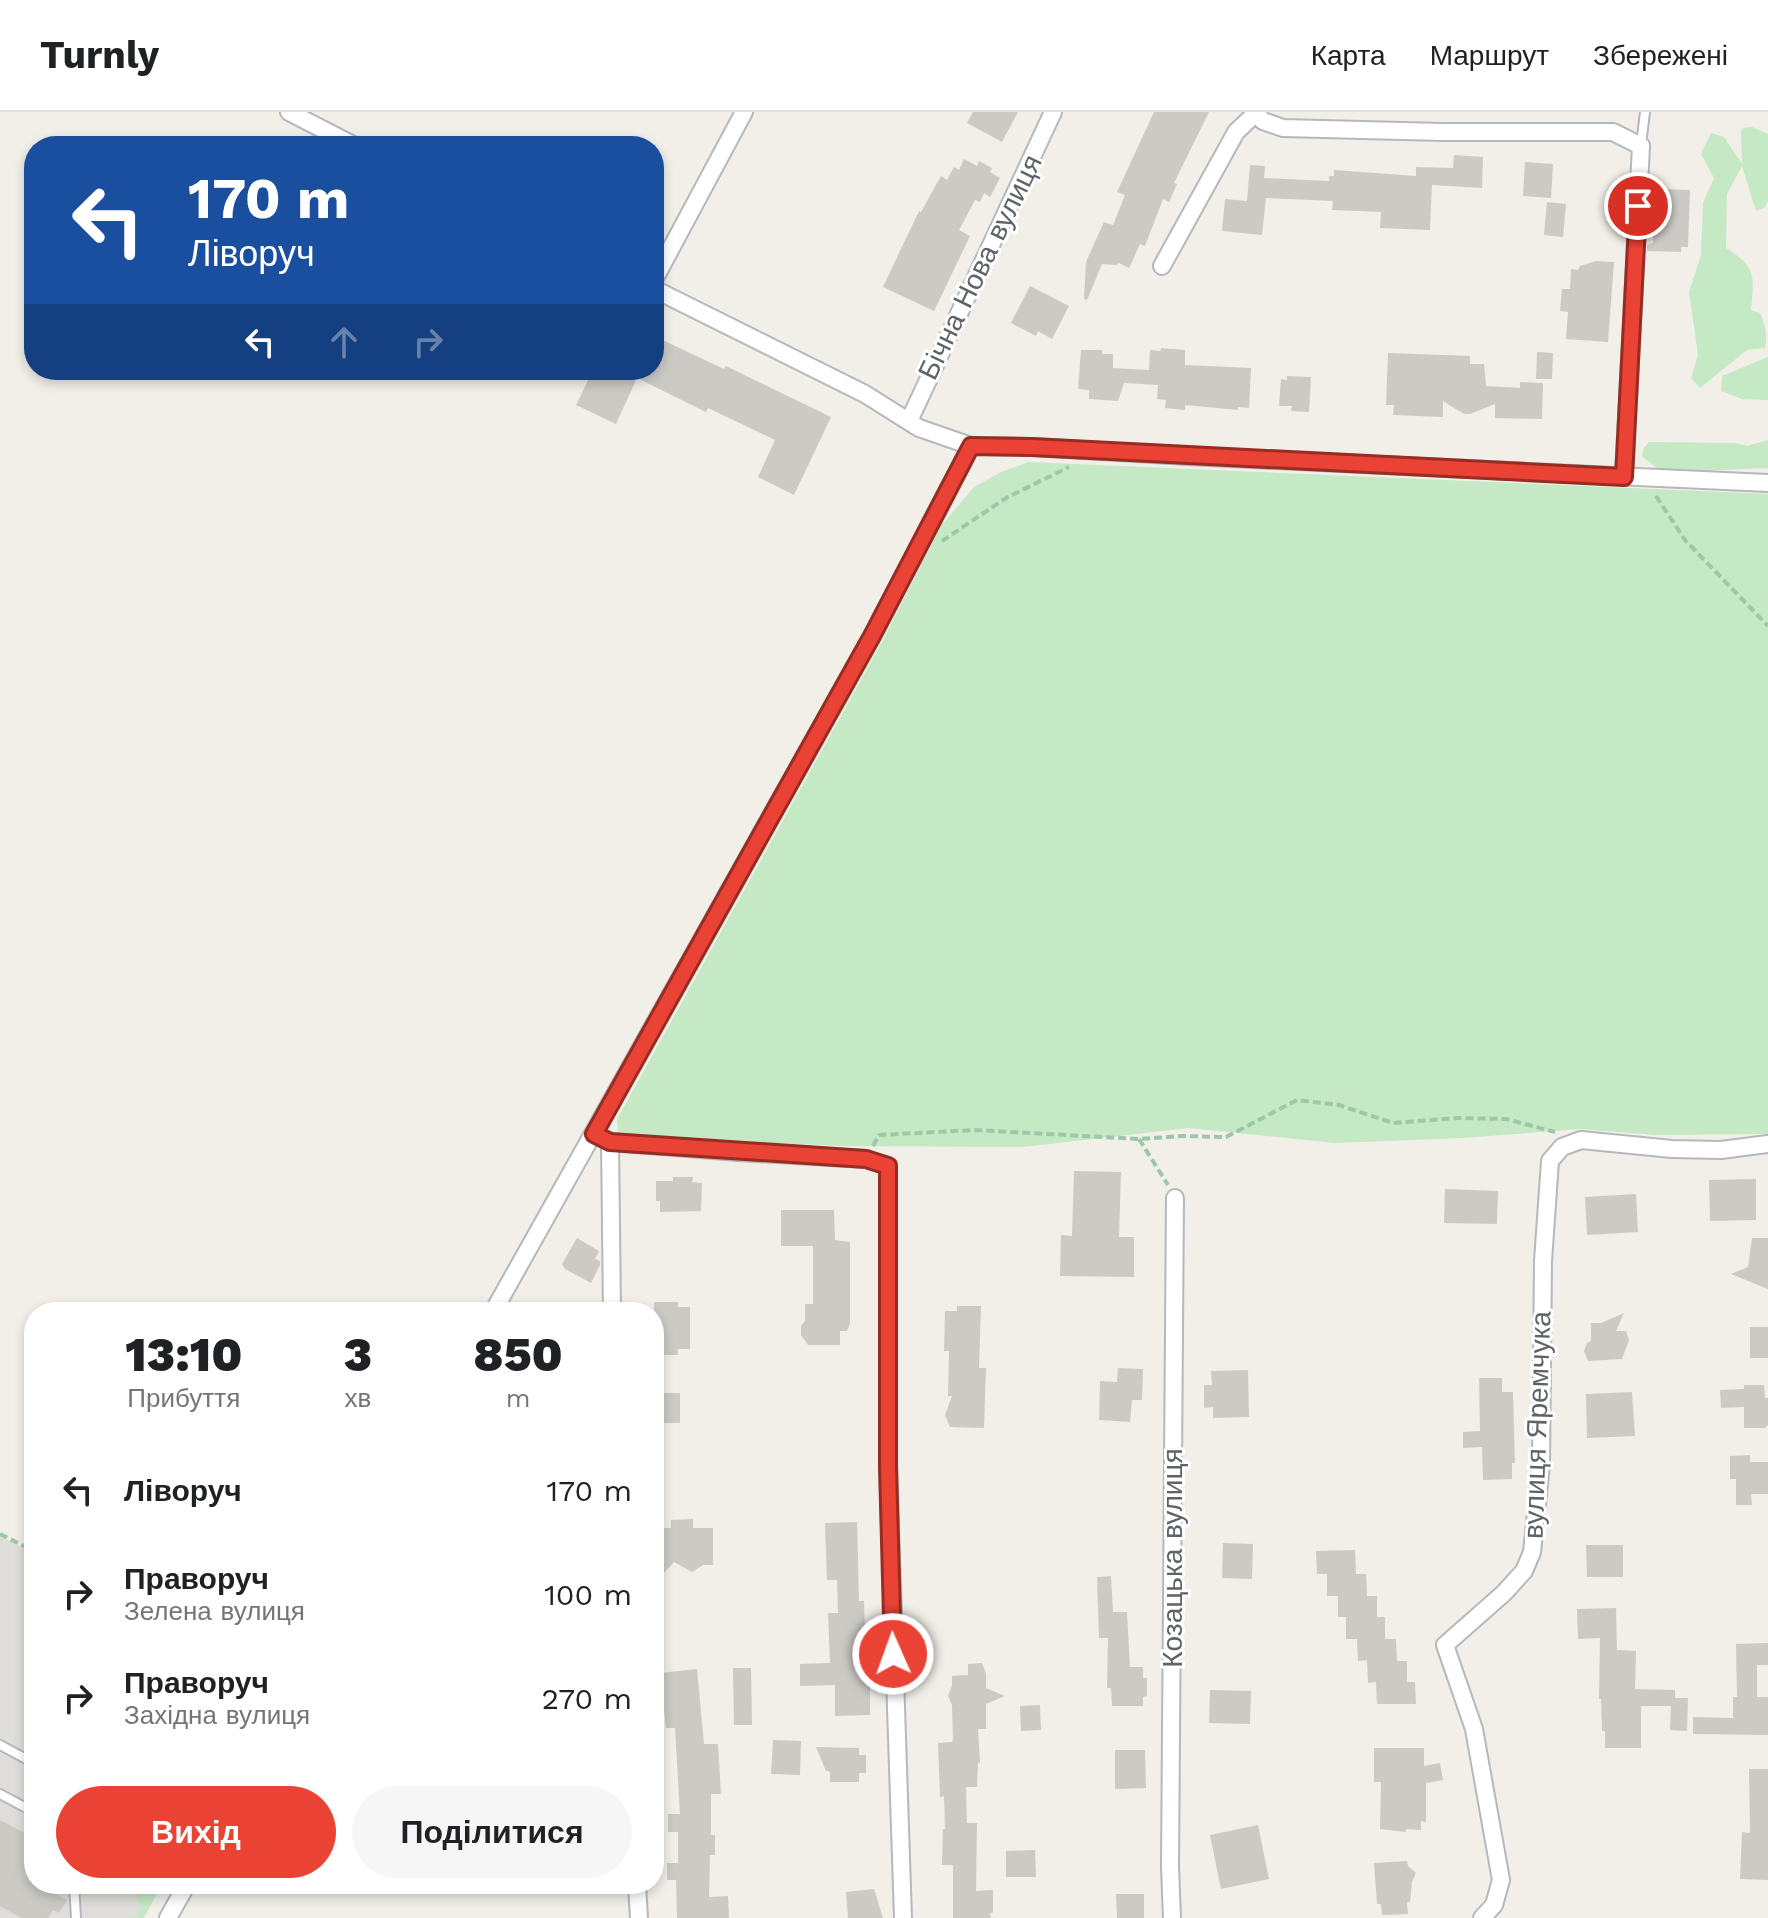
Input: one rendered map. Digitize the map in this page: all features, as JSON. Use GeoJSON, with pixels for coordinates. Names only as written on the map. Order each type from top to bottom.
{"type":"FeatureCollection","features":[{"type":"Feature","properties":{"kind":"street"},"geometry":{"type":"LineString","coordinates":[[289,112],[336,136]]}},
{"type":"Feature","properties":{"kind":"street"},"geometry":{"type":"LineString","coordinates":[[664,261],[744,112]]}},
{"type":"Feature","properties":{"kind":"street","name":"Бічна Нова вулиця"},"geometry":{"type":"LineString","coordinates":[[909,421],[1053,112]]}},
{"type":"Feature","properties":{"kind":"street"},"geometry":{"type":"LineString","coordinates":[[1162,266],[1236,132],[1255,112],[1263,121],[1283,128],[1613,132],[1641,146],[1624,477]]}},
{"type":"Feature","properties":{"kind":"street"},"geometry":{"type":"LineString","coordinates":[[664,294],[865,394],[919,428],[971,446],[1768,483]]}},
{"type":"Feature","properties":{"kind":"street"},"geometry":{"type":"LineString","coordinates":[[499,1302],[911,562],[971,446]]}},
{"type":"Feature","properties":{"kind":"street"},"geometry":{"type":"LineString","coordinates":[[594,1134],[610,1142],[866,1159],[888,1166],[888,1466],[903,1918]]}},
{"type":"Feature","properties":{"kind":"street"},"geometry":{"type":"LineString","coordinates":[[1581,1140],[1672,1149],[1721,1150],[1768,1144]]}},
{"type":"Feature","properties":{"kind":"street","name":"вулиця Яремчука"},"geometry":{"type":"LineString","coordinates":[[1482,1918],[1494,1905],[1501,1880],[1474,1729],[1445,1645],[1504,1593],[1524,1571],[1532,1552],[1541,1465],[1543,1261],[1550,1161],[1562,1147],[1581,1140]]}},
{"type":"Feature","properties":{"kind":"street"},"geometry":{"type":"LineString","coordinates":[[610,1142],[612,1302]]}},
{"type":"Feature","properties":{"kind":"street","name":"Козацька вулиця"},"geometry":{"type":"LineString","coordinates":[[1172,1918],[1175,1198]]}},
{"type":"Feature","properties":{"kind":"street"},"geometry":{"type":"LineString","coordinates":[[168,1918],[181,1894]]}},
{"type":"Feature","properties":{"kind":"street"},"geometry":{"type":"LineString","coordinates":[[638,1894],[639,1918]]}},
{"type":"Feature","properties":{"kind":"lane"},"geometry":{"type":"LineString","coordinates":[[1641,146],[1645,112]]}},
{"type":"Feature","properties":{"kind":"lane"},"geometry":{"type":"LineString","coordinates":[[0,1745],[24,1758]]}},
{"type":"Feature","properties":{"kind":"lane"},"geometry":{"type":"LineString","coordinates":[[0,1794],[24,1807]]}},
{"type":"Feature","properties":{"kind":"lane"},"geometry":{"type":"LineString","coordinates":[[75,1894],[76,1918]]}},
{"type":"Feature","properties":{"kind":"path"},"geometry":{"type":"LineString","coordinates":[[911,562],[1006,498],[1073,465]]}},
{"type":"Feature","properties":{"kind":"path"},"geometry":{"type":"LineString","coordinates":[[1643,478],[1685,540],[1768,626]]}},
{"type":"Feature","properties":{"kind":"path"},"geometry":{"type":"LineString","coordinates":[[866,1159],[879,1135],[975,1130],[1139,1139],[1226,1137],[1297,1100],[1339,1105],[1393,1123],[1457,1118],[1506,1119],[1581,1140]]}},
{"type":"Feature","properties":{"kind":"path"},"geometry":{"type":"LineString","coordinates":[[1139,1139],[1175,1198]]}},
{"type":"Feature","properties":{"kind":"path"},"geometry":{"type":"LineString","coordinates":[[0,1534],[24,1546]]}},
{"type":"Feature","properties":{"kind":"shaded area"},"geometry":{"type":"Polygon","coordinates":[[[0,1536],[24,1549],[24,1894],[151,1894],[139,1918],[0,1918],[0,1536]]]}},
{"type":"Feature","properties":{"kind":"green space"},"geometry":{"type":"Polygon","coordinates":[[[1752,127],[1768,134],[1768,201],[1764,208],[1756,211],[1742,166],[1727,194],[1726,248],[1743,261],[1751,273],[1751,310],[1762,317],[1765,348],[1747,350],[1700,388],[1691,378],[1698,355],[1689,292],[1701,255],[1703,203],[1714,178],[1701,154],[1711,133],[1724,137],[1742,164],[1741,132],[1743,128],[1752,127]]]}},
{"type":"Feature","properties":{"kind":"green space"},"geometry":{"type":"Polygon","coordinates":[[[1768,357],[1768,400],[1742,399],[1721,391],[1722,376],[1768,357]]]}},
{"type":"Feature","properties":{"kind":"green space"},"geometry":{"type":"Polygon","coordinates":[[[1768,440],[1768,468],[1671,472],[1659,470],[1642,456],[1649,442],[1735,443],[1747,446],[1768,440]]]}},
{"type":"Feature","properties":{"kind":"green space"},"geometry":{"type":"Polygon","coordinates":[[[1029,462],[1768,494],[1768,1134],[1656,1135],[1580,1129],[1335,1143],[1188,1128],[1023,1147],[840,1146],[618,1136],[617,1119],[882,642],[941,526],[974,487],[1001,472],[1029,462]]]}},
{"type":"Feature","properties":{"kind":"green space"},"geometry":{"type":"Polygon","coordinates":[[[130,1894],[157,1894],[144,1918],[131,1918],[137,1916],[141,1908],[137,1896],[130,1894]]]}},
{"type":"Feature","properties":{"kind":"building"},"geometry":{"type":"Polygon","coordinates":[[[973,112],[1018,112],[1002,142],[967,123],[973,112]]]}},
{"type":"Feature","properties":{"kind":"building"},"geometry":{"type":"Polygon","coordinates":[[[1154,112],[1209,112],[1174,183],[1177,184],[1169,202],[1163,199],[1145,246],[1140,244],[1129,268],[1119,263],[1102,264],[1087,300],[1084,299],[1086,262],[1104,222],[1113,225],[1125,195],[1117,192],[1154,112]]]}},
{"type":"Feature","properties":{"kind":"building"},"geometry":{"type":"Polygon","coordinates":[[[1454,155],[1483,157],[1482,188],[1432,185],[1430,230],[1380,228],[1381,212],[1332,210],[1333,201],[1266,198],[1262,235],[1222,231],[1225,199],[1247,201],[1250,165],[1265,166],[1264,178],[1329,181],[1329,176],[1334,176],[1334,170],[1416,176],[1416,167],[1453,168],[1454,155]]]}},
{"type":"Feature","properties":{"kind":"building"},"geometry":{"type":"Polygon","coordinates":[[[964,159],[977,166],[979,161],[992,168],[990,172],[1000,178],[990,197],[984,193],[980,202],[975,200],[959,230],[970,236],[934,311],[883,287],[919,211],[941,176],[947,180],[954,167],[959,170],[964,159]]]}},
{"type":"Feature","properties":{"kind":"building"},"geometry":{"type":"Polygon","coordinates":[[[1525,162],[1553,164],[1551,198],[1523,196],[1525,162]]]}},
{"type":"Feature","properties":{"kind":"building"},"geometry":{"type":"Polygon","coordinates":[[[1662,189],[1690,190],[1688,247],[1681,247],[1681,252],[1647,251],[1647,245],[1653,243],[1655,204],[1661,204],[1662,189]]]}},
{"type":"Feature","properties":{"kind":"building"},"geometry":{"type":"Polygon","coordinates":[[[1547,202],[1566,204],[1563,237],[1544,235],[1547,202]]]}},
{"type":"Feature","properties":{"kind":"building"},"geometry":{"type":"Polygon","coordinates":[[[1596,261],[1614,262],[1608,342],[1566,339],[1568,312],[1560,311],[1562,289],[1570,289],[1571,269],[1578,270],[1580,266],[1596,261]]]}},
{"type":"Feature","properties":{"kind":"building"},"geometry":{"type":"Polygon","coordinates":[[[1030,286],[1069,306],[1052,339],[1038,331],[1036,336],[1011,323],[1030,286]]]}},
{"type":"Feature","properties":{"kind":"building"},"geometry":{"type":"Polygon","coordinates":[[[664,341],[724,369],[726,366],[831,417],[794,495],[758,477],[775,440],[708,408],[706,412],[641,380],[664,380],[664,341]]]}},
{"type":"Feature","properties":{"kind":"building"},"geometry":{"type":"Polygon","coordinates":[[[1161,348],[1185,350],[1185,365],[1251,368],[1249,408],[1238,407],[1238,410],[1185,405],[1185,410],[1165,408],[1166,400],[1157,399],[1158,385],[1124,383],[1118,401],[1089,399],[1089,390],[1078,389],[1081,350],[1102,350],[1102,354],[1113,354],[1113,368],[1149,370],[1150,350],[1160,351],[1161,348]]]}},
{"type":"Feature","properties":{"kind":"building"},"geometry":{"type":"Polygon","coordinates":[[[1537,352],[1553,353],[1552,379],[1536,379],[1537,352]]]}},
{"type":"Feature","properties":{"kind":"building"},"geometry":{"type":"Polygon","coordinates":[[[1388,353],[1470,356],[1470,364],[1484,364],[1486,386],[1520,388],[1520,382],[1543,383],[1542,419],[1495,418],[1495,404],[1464,414],[1443,401],[1443,417],[1393,415],[1394,405],[1386,405],[1388,353]]]}},
{"type":"Feature","properties":{"kind":"building"},"geometry":{"type":"Polygon","coordinates":[[[1287,376],[1311,377],[1309,412],[1291,411],[1292,406],[1279,406],[1281,379],[1287,380],[1287,376]]]}},
{"type":"Feature","properties":{"kind":"building"},"geometry":{"type":"Polygon","coordinates":[[[588,380],[636,380],[616,424],[576,405],[588,380]]]}},
{"type":"Feature","properties":{"kind":"building"},"geometry":{"type":"Polygon","coordinates":[[[1074,1171],[1121,1172],[1119,1237],[1134,1237],[1134,1277],[1060,1276],[1061,1235],[1072,1236],[1074,1171]]]}},
{"type":"Feature","properties":{"kind":"building"},"geometry":{"type":"Polygon","coordinates":[[[673,1177],[693,1177],[692,1182],[702,1183],[701,1211],[660,1212],[660,1201],[656,1201],[656,1181],[673,1181],[673,1177]]]}},
{"type":"Feature","properties":{"kind":"building"},"geometry":{"type":"Polygon","coordinates":[[[1756,1179],[1756,1220],[1710,1221],[1709,1180],[1756,1179]]]}},
{"type":"Feature","properties":{"kind":"building"},"geometry":{"type":"Polygon","coordinates":[[[1445,1189],[1498,1191],[1497,1224],[1444,1223],[1445,1189]]]}},
{"type":"Feature","properties":{"kind":"building"},"geometry":{"type":"Polygon","coordinates":[[[1636,1194],[1638,1232],[1587,1235],[1585,1197],[1636,1194]]]}},
{"type":"Feature","properties":{"kind":"building"},"geometry":{"type":"Polygon","coordinates":[[[781,1210],[834,1210],[835,1240],[850,1242],[850,1323],[847,1331],[840,1331],[840,1345],[808,1345],[801,1335],[805,1304],[813,1304],[813,1246],[781,1246],[781,1210]]]}},
{"type":"Feature","properties":{"kind":"building"},"geometry":{"type":"Polygon","coordinates":[[[577,1238],[599,1251],[595,1259],[600,1261],[600,1265],[591,1283],[565,1269],[562,1264],[577,1238]]]}},
{"type":"Feature","properties":{"kind":"building"},"geometry":{"type":"Polygon","coordinates":[[[1752,1238],[1768,1238],[1768,1289],[1731,1274],[1748,1267],[1752,1238]]]}},
{"type":"Feature","properties":{"kind":"building"},"geometry":{"type":"Polygon","coordinates":[[[664,1302],[678,1302],[678,1307],[690,1307],[690,1349],[678,1349],[678,1355],[664,1355],[664,1302]]]}},
{"type":"Feature","properties":{"kind":"building"},"geometry":{"type":"Polygon","coordinates":[[[957,1306],[981,1306],[979,1368],[986,1368],[984,1428],[950,1427],[945,1415],[952,1396],[948,1396],[949,1351],[944,1351],[945,1311],[957,1311],[957,1306]]]}},
{"type":"Feature","properties":{"kind":"building"},"geometry":{"type":"Polygon","coordinates":[[[1624,1313],[1616,1331],[1626,1331],[1629,1340],[1622,1359],[1588,1361],[1584,1351],[1591,1341],[1591,1323],[1601,1323],[1624,1313]]]}},
{"type":"Feature","properties":{"kind":"building"},"geometry":{"type":"Polygon","coordinates":[[[1750,1327],[1768,1327],[1768,1358],[1750,1358],[1750,1327]]]}},
{"type":"Feature","properties":{"kind":"building"},"geometry":{"type":"Polygon","coordinates":[[[1118,1368],[1143,1369],[1142,1400],[1132,1400],[1130,1422],[1099,1420],[1100,1381],[1117,1382],[1118,1368]]]}},
{"type":"Feature","properties":{"kind":"building"},"geometry":{"type":"Polygon","coordinates":[[[1248,1370],[1249,1417],[1213,1418],[1213,1407],[1204,1408],[1204,1385],[1212,1385],[1211,1371],[1248,1370]]]}},
{"type":"Feature","properties":{"kind":"building"},"geometry":{"type":"Polygon","coordinates":[[[1479,1378],[1502,1378],[1502,1392],[1513,1392],[1515,1463],[1512,1463],[1512,1479],[1483,1480],[1482,1447],[1463,1448],[1463,1432],[1480,1431],[1479,1378]]]}},
{"type":"Feature","properties":{"kind":"building"},"geometry":{"type":"Polygon","coordinates":[[[1744,1385],[1764,1385],[1765,1398],[1768,1398],[1768,1425],[1765,1428],[1744,1428],[1744,1407],[1721,1408],[1720,1390],[1744,1389],[1744,1385]]]}},
{"type":"Feature","properties":{"kind":"building"},"geometry":{"type":"Polygon","coordinates":[[[1632,1392],[1635,1436],[1587,1438],[1586,1394],[1632,1392]]]}},
{"type":"Feature","properties":{"kind":"building"},"geometry":{"type":"Polygon","coordinates":[[[664,1393],[680,1393],[680,1423],[664,1423],[664,1393]]]}},
{"type":"Feature","properties":{"kind":"building"},"geometry":{"type":"Polygon","coordinates":[[[1750,1455],[1750,1462],[1768,1462],[1768,1494],[1751,1494],[1752,1505],[1736,1505],[1736,1479],[1730,1479],[1730,1456],[1750,1455]]]}},
{"type":"Feature","properties":{"kind":"building"},"geometry":{"type":"Polygon","coordinates":[[[693,1519],[693,1528],[713,1528],[713,1565],[703,1565],[692,1572],[674,1562],[664,1573],[664,1528],[671,1528],[671,1520],[693,1519]]]}},
{"type":"Feature","properties":{"kind":"building"},"geometry":{"type":"Polygon","coordinates":[[[857,1522],[859,1601],[864,1601],[866,1665],[870,1665],[870,1715],[835,1716],[835,1685],[800,1686],[800,1664],[830,1663],[828,1613],[838,1613],[837,1580],[827,1580],[825,1523],[857,1522]]]}},
{"type":"Feature","properties":{"kind":"building"},"geometry":{"type":"Polygon","coordinates":[[[1223,1543],[1253,1544],[1252,1579],[1222,1578],[1223,1543]]]}},
{"type":"Feature","properties":{"kind":"building"},"geometry":{"type":"Polygon","coordinates":[[[1586,1545],[1623,1545],[1623,1577],[1587,1577],[1586,1545]]]}},
{"type":"Feature","properties":{"kind":"building"},"geometry":{"type":"Polygon","coordinates":[[[1355,1550],[1356,1574],[1366,1574],[1367,1596],[1377,1596],[1377,1617],[1385,1617],[1385,1639],[1396,1639],[1397,1661],[1407,1661],[1407,1682],[1415,1682],[1416,1704],[1377,1704],[1376,1682],[1368,1683],[1367,1660],[1358,1661],[1357,1639],[1346,1639],[1346,1617],[1338,1617],[1338,1596],[1327,1596],[1327,1574],[1317,1574],[1316,1551],[1355,1550]]]}},
{"type":"Feature","properties":{"kind":"building"},"geometry":{"type":"Polygon","coordinates":[[[1111,1576],[1113,1612],[1127,1612],[1130,1667],[1143,1667],[1143,1678],[1147,1678],[1147,1696],[1143,1697],[1143,1706],[1112,1706],[1111,1688],[1107,1688],[1108,1638],[1099,1638],[1097,1577],[1111,1576]]]}},
{"type":"Feature","properties":{"kind":"building"},"geometry":{"type":"Polygon","coordinates":[[[1616,1608],[1617,1650],[1636,1651],[1635,1689],[1675,1690],[1675,1698],[1688,1698],[1687,1731],[1670,1730],[1671,1706],[1641,1706],[1641,1748],[1605,1748],[1599,1699],[1600,1638],[1578,1639],[1577,1609],[1616,1608]]]}},
{"type":"Feature","properties":{"kind":"building"},"geometry":{"type":"Polygon","coordinates":[[[1768,1643],[1768,1665],[1757,1665],[1757,1697],[1768,1697],[1768,1735],[1693,1734],[1693,1717],[1733,1718],[1733,1697],[1737,1697],[1736,1644],[1768,1643]]]}},
{"type":"Feature","properties":{"kind":"building"},"geometry":{"type":"Polygon","coordinates":[[[982,1663],[986,1688],[1005,1696],[986,1704],[986,1729],[978,1729],[980,1763],[977,1787],[966,1787],[967,1823],[977,1823],[976,1891],[993,1890],[993,1913],[990,1913],[991,1918],[953,1918],[953,1865],[942,1865],[944,1796],[940,1797],[938,1743],[952,1742],[953,1739],[952,1705],[948,1696],[952,1676],[968,1675],[968,1664],[982,1663]]]}},
{"type":"Feature","properties":{"kind":"building"},"geometry":{"type":"Polygon","coordinates":[[[733,1668],[751,1668],[752,1725],[734,1725],[733,1668]]]}},
{"type":"Feature","properties":{"kind":"building"},"geometry":{"type":"Polygon","coordinates":[[[697,1669],[704,1744],[718,1744],[721,1794],[711,1794],[711,1835],[715,1835],[715,1855],[710,1855],[709,1897],[728,1896],[729,1918],[677,1918],[676,1880],[667,1880],[667,1863],[678,1863],[678,1832],[668,1832],[668,1814],[680,1814],[675,1728],[666,1728],[664,1673],[697,1669]]]}},
{"type":"Feature","properties":{"kind":"building"},"geometry":{"type":"Polygon","coordinates":[[[1210,1690],[1251,1691],[1250,1724],[1209,1723],[1210,1690]]]}},
{"type":"Feature","properties":{"kind":"building"},"geometry":{"type":"Polygon","coordinates":[[[1040,1705],[1041,1730],[1021,1731],[1020,1706],[1040,1705]]]}},
{"type":"Feature","properties":{"kind":"building"},"geometry":{"type":"Polygon","coordinates":[[[773,1740],[801,1741],[800,1775],[771,1774],[773,1740]]]}},
{"type":"Feature","properties":{"kind":"building"},"geometry":{"type":"Polygon","coordinates":[[[816,1747],[859,1748],[859,1755],[866,1755],[866,1773],[859,1773],[859,1782],[830,1782],[830,1772],[826,1771],[816,1747]]]}},
{"type":"Feature","properties":{"kind":"building"},"geometry":{"type":"Polygon","coordinates":[[[1374,1748],[1424,1748],[1424,1766],[1440,1763],[1443,1780],[1426,1783],[1426,1822],[1421,1821],[1421,1830],[1380,1829],[1381,1782],[1374,1782],[1374,1748]]]}},
{"type":"Feature","properties":{"kind":"building"},"geometry":{"type":"Polygon","coordinates":[[[1115,1750],[1145,1750],[1146,1788],[1115,1789],[1115,1750]]]}},
{"type":"Feature","properties":{"kind":"building"},"geometry":{"type":"Polygon","coordinates":[[[1749,1769],[1768,1769],[1768,1880],[1740,1879],[1742,1832],[1750,1833],[1749,1769]]]}},
{"type":"Feature","properties":{"kind":"building"},"geometry":{"type":"Polygon","coordinates":[[[0,1820],[24,1833],[24,1894],[56,1894],[67,1900],[59,1913],[53,1910],[48,1918],[21,1918],[0,1906],[0,1820]]]}},
{"type":"Feature","properties":{"kind":"building"},"geometry":{"type":"Polygon","coordinates":[[[1258,1825],[1269,1879],[1221,1889],[1210,1835],[1258,1825]]]}},
{"type":"Feature","properties":{"kind":"building"},"geometry":{"type":"Polygon","coordinates":[[[1035,1850],[1036,1877],[1006,1877],[1006,1851],[1035,1850]]]}},
{"type":"Feature","properties":{"kind":"building"},"geometry":{"type":"Polygon","coordinates":[[[1407,1861],[1416,1873],[1410,1902],[1407,1902],[1408,1914],[1382,1915],[1381,1904],[1377,1904],[1374,1863],[1407,1861]]]}},
{"type":"Feature","properties":{"kind":"building"},"geometry":{"type":"Polygon","coordinates":[[[874,1889],[883,1918],[848,1918],[846,1892],[874,1889]]]}},
{"type":"Feature","properties":{"kind":"building"},"geometry":{"type":"Polygon","coordinates":[[[1116,1894],[1144,1894],[1144,1918],[1117,1918],[1116,1894]]]}},
{"type":"Feature","properties":{"kind":"route"},"geometry":{"type":"LineString","coordinates":[[893,1654],[888,1466],[888,1166],[866,1159],[610,1142],[594,1134],[872,636],[971,446],[1624,477],[1638,206]]}}]}
